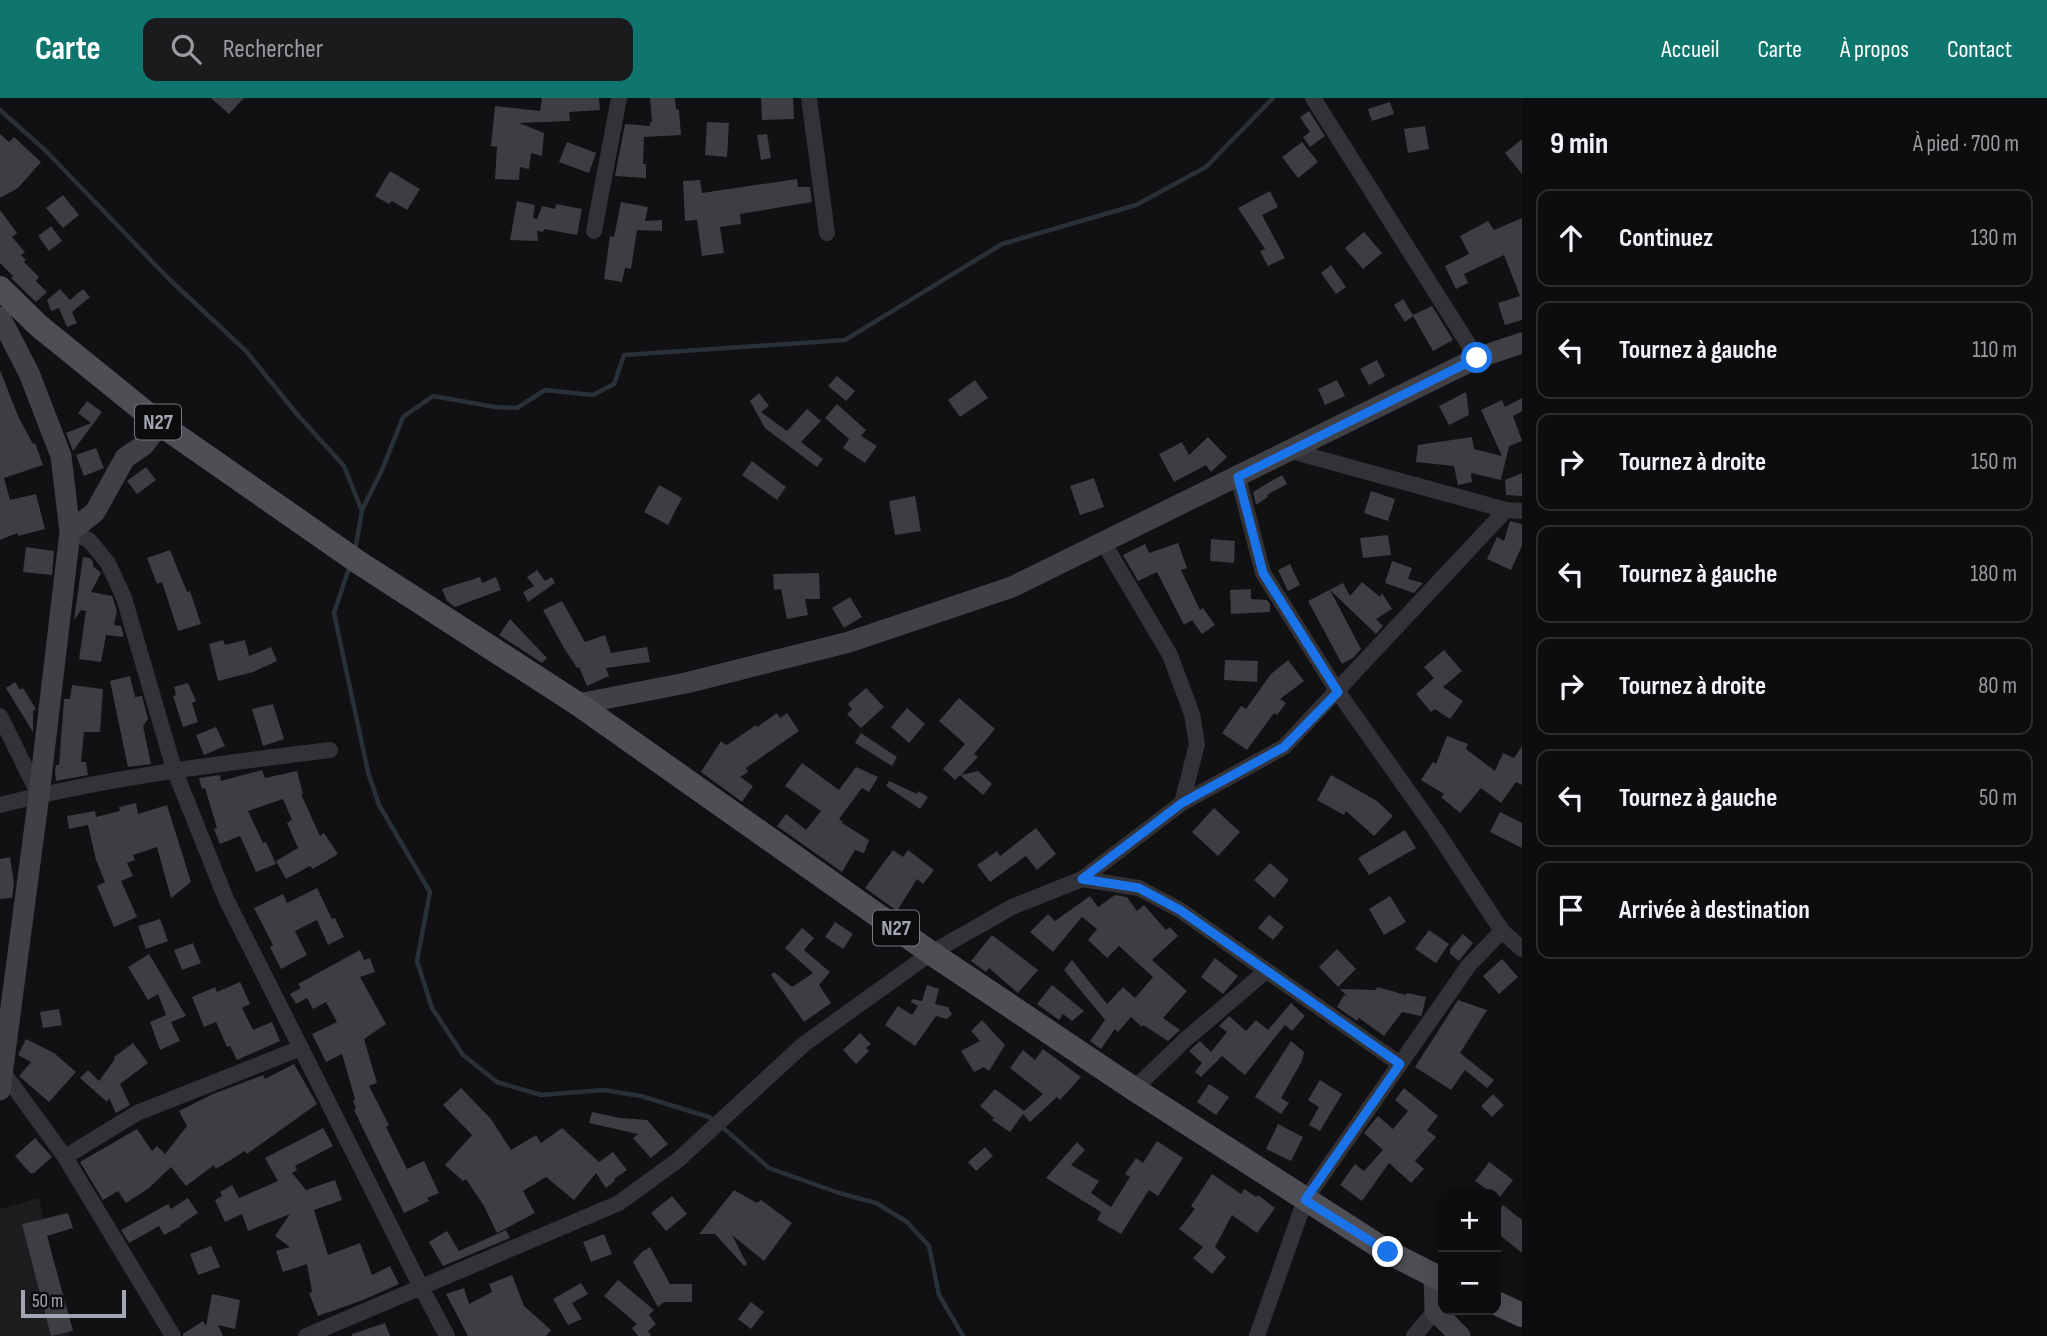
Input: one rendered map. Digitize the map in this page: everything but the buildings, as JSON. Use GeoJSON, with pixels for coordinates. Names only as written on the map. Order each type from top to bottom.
{"type":"FeatureCollection","features":[{"type":"Feature","properties":{"kind":"main road","name":"N27"},"geometry":{"type":"LineString","coordinates":[[0,288],[39,327],[160,424],[358,562],[578,704],[931,953],[1135,1090],[1388,1252],[1438,1277]]}},
{"type":"Feature","properties":{"kind":"main road"},"geometry":{"type":"LineString","coordinates":[[1501,1305],[1522,1315]]}},
{"type":"Feature","properties":{"kind":"street"},"geometry":{"type":"LineString","coordinates":[[594,231],[619,98]]}},
{"type":"Feature","properties":{"kind":"street"},"geometry":{"type":"LineString","coordinates":[[809,98],[827,233]]}},
{"type":"Feature","properties":{"kind":"street"},"geometry":{"type":"LineString","coordinates":[[1312,98],[1477,358]]}},
{"type":"Feature","properties":{"kind":"street"},"geometry":{"type":"LineString","coordinates":[[0,317],[29,373],[61,456],[70,532],[40,795],[1,1076],[65,1157],[173,1336]]}},
{"type":"Feature","properties":{"kind":"street"},"geometry":{"type":"LineString","coordinates":[[578,704],[686,683],[849,642],[1012,587],[1477,358],[1522,343]]}},
{"type":"Feature","properties":{"kind":"street"},"geometry":{"type":"LineString","coordinates":[[70,532],[94,512],[125,458],[144,445],[160,424]]}},
{"type":"Feature","properties":{"kind":"street"},"geometry":{"type":"LineString","coordinates":[[306,1336],[619,1203],[678,1160],[804,1044],[931,953],[1012,906],[1082,879],[1182,803],[1284,747],[1514,511],[1291,451]]}},
{"type":"Feature","properties":{"kind":"street"},"geometry":{"type":"LineString","coordinates":[[1238,477],[1263,573],[1338,692],[1435,829],[1502,931],[1522,949]]}},
{"type":"Feature","properties":{"kind":"street"},"geometry":{"type":"LineString","coordinates":[[70,532],[89,540],[108,563],[124,598],[174,769],[226,898],[447,1336]]}},
{"type":"Feature","properties":{"kind":"street"},"geometry":{"type":"LineString","coordinates":[[1103,542],[1170,654],[1192,714],[1197,744],[1182,803]]}},
{"type":"Feature","properties":{"kind":"street"},"geometry":{"type":"LineString","coordinates":[[0,716],[40,795]]}},
{"type":"Feature","properties":{"kind":"street"},"geometry":{"type":"LineString","coordinates":[[0,805],[174,769],[330,750]]}},
{"type":"Feature","properties":{"kind":"street"},"geometry":{"type":"LineString","coordinates":[[1082,879],[1139,888],[1180,910],[1400,1064]]}},
{"type":"Feature","properties":{"kind":"street"},"geometry":{"type":"LineString","coordinates":[[1257,1336],[1305,1200],[1469,965],[1502,931]]}},
{"type":"Feature","properties":{"kind":"street"},"geometry":{"type":"LineString","coordinates":[[1135,1090],[1185,1040],[1266,971]]}},
{"type":"Feature","properties":{"kind":"street"},"geometry":{"type":"LineString","coordinates":[[65,1157],[137,1112],[301,1048]]}},
{"type":"Feature","properties":{"kind":"street"},"geometry":{"type":"LineString","coordinates":[[1414,1336],[1435,1311],[1438,1286]]}},
{"type":"Feature","properties":{"kind":"street"},"geometry":{"type":"LineString","coordinates":[[1435,1311],[1460,1336]]}},
{"type":"Feature","properties":{"kind":"shaded area"},"geometry":{"type":"Polygon","coordinates":[[[39,1198],[70,1336],[0,1336],[0,1209],[39,1198]]]}},
{"type":"Feature","properties":{"kind":"waterway"},"geometry":{"type":"LineString","coordinates":[[362,510],[382,470],[403,417],[433,396],[495,407],[517,408],[545,390],[593,395],[614,384],[624,355],[845,340],[1002,244],[1136,205],[1206,167],[1273,98]]}},
{"type":"Feature","properties":{"kind":"waterway"},"geometry":{"type":"LineString","coordinates":[[0,110],[45,150],[168,278],[246,351],[296,413],[344,466],[362,511],[355,550]]}},
{"type":"Feature","properties":{"kind":"waterway"},"geometry":{"type":"LineString","coordinates":[[350,565],[334,613],[368,772],[379,805],[430,892],[417,961],[432,1008],[463,1055],[497,1082],[541,1095],[604,1090],[641,1096],[709,1117],[714,1121]]}},
{"type":"Feature","properties":{"kind":"waterway"},"geometry":{"type":"LineString","coordinates":[[721,1126],[769,1168],[876,1203],[907,1222],[929,1246],[939,1295],[963,1336]]}},
{"type":"Feature","properties":{"kind":"route"},"geometry":{"type":"LineString","coordinates":[[1388,1252],[1305,1200],[1400,1064],[1180,910],[1139,888],[1082,879],[1182,803],[1284,747],[1338,692],[1263,573],[1238,477],[1477,358]]}}]}
